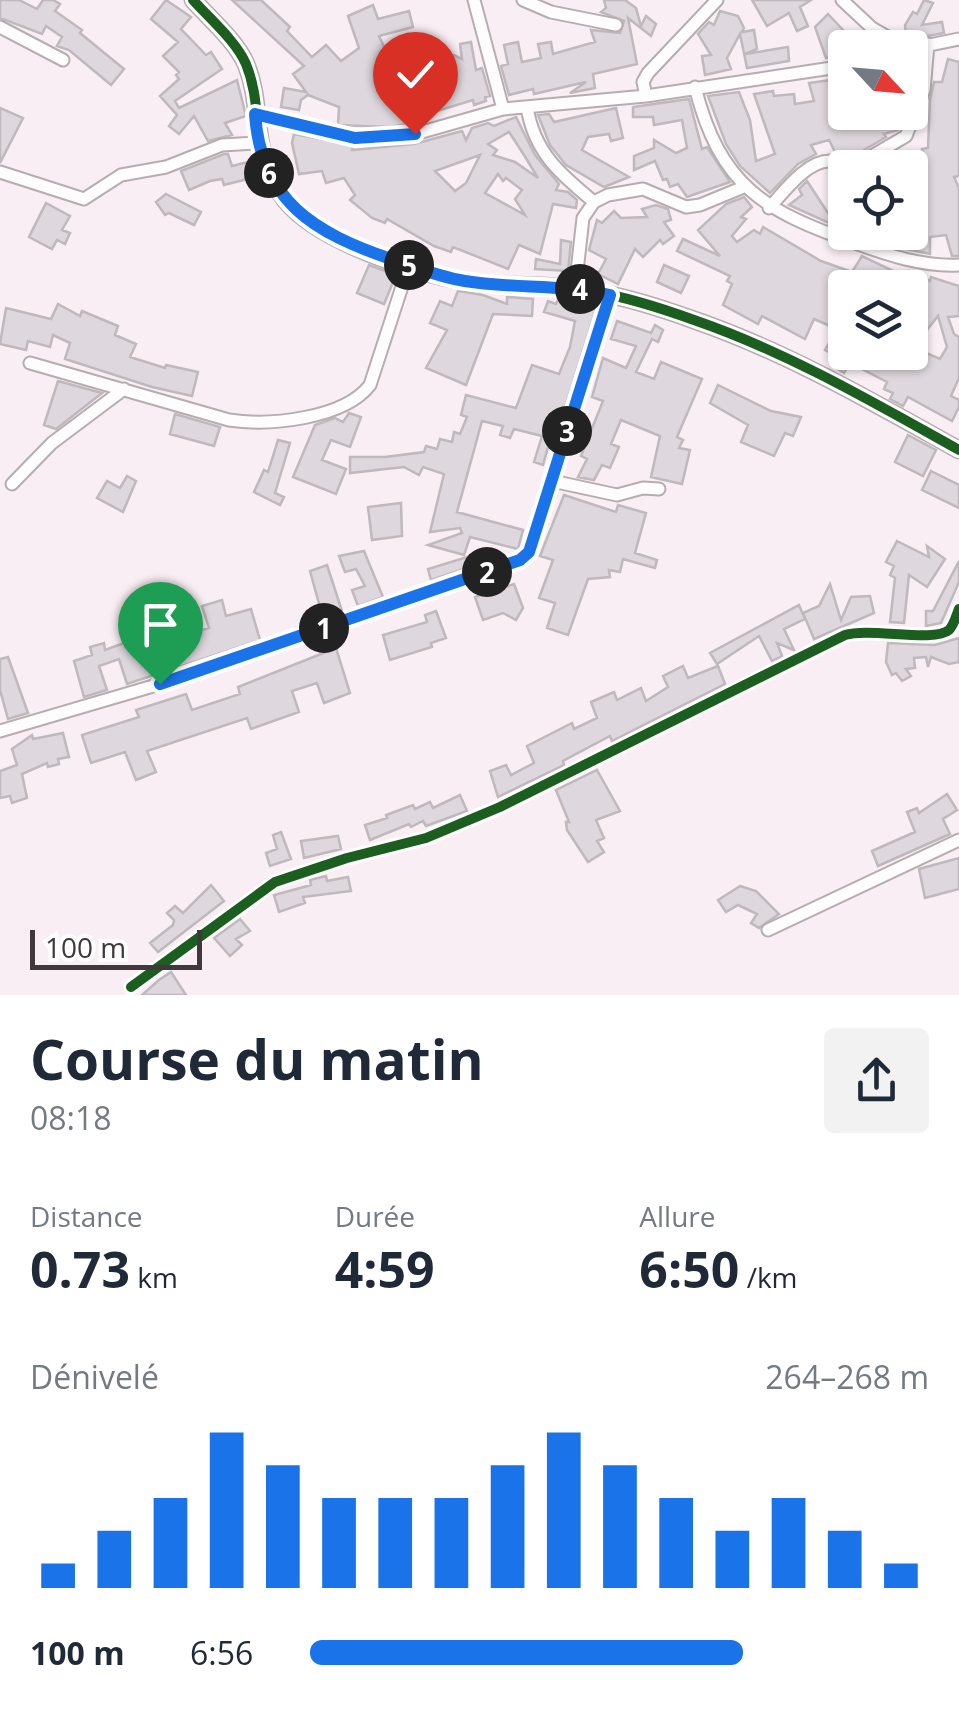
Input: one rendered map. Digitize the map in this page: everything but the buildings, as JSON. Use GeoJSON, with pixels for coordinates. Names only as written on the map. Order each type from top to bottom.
{"type":"FeatureCollection","features":[{"type":"Feature","properties":{"kind":"street"},"geometry":{"type":"LineString","coordinates":[[193,0],[242,56],[248,70],[257,143],[285,200],[335,238],[466,282],[575,288],[610,295],[748,341],[859,394],[959,450]]}},
{"type":"Feature","properties":{"kind":"street"},"geometry":{"type":"LineString","coordinates":[[474,0],[502,109]]}},
{"type":"Feature","properties":{"kind":"street"},"geometry":{"type":"LineString","coordinates":[[523,0],[550,12],[616,25]]}},
{"type":"Feature","properties":{"kind":"street"},"geometry":{"type":"LineString","coordinates":[[646,96],[643,82],[648,73],[717,0]]}},
{"type":"Feature","properties":{"kind":"street"},"geometry":{"type":"LineString","coordinates":[[842,0],[876,30]]}},
{"type":"Feature","properties":{"kind":"street"},"geometry":{"type":"LineString","coordinates":[[0,27],[64,60]]}},
{"type":"Feature","properties":{"kind":"street"},"geometry":{"type":"LineString","coordinates":[[928,44],[959,39]]}},
{"type":"Feature","properties":{"kind":"street"},"geometry":{"type":"LineString","coordinates":[[255,114],[340,135],[383,138],[415,134],[502,109],[646,96],[828,68]]}},
{"type":"Feature","properties":{"kind":"street"},"geometry":{"type":"LineString","coordinates":[[695,87],[713,143],[746,186],[769,208],[887,255],[959,266]]}},
{"type":"Feature","properties":{"kind":"street"},"geometry":{"type":"LineString","coordinates":[[527,107],[532,135],[543,153],[557,171],[594,202]]}},
{"type":"Feature","properties":{"kind":"street"},"geometry":{"type":"LineString","coordinates":[[769,208],[797,178],[818,164],[827,161],[855,166],[906,136],[908,130]]}},
{"type":"Feature","properties":{"kind":"street"},"geometry":{"type":"LineString","coordinates":[[0,172],[84,199],[121,175],[166,167],[222,145],[257,143]]}},
{"type":"Feature","properties":{"kind":"street"},"geometry":{"type":"LineString","coordinates":[[575,288],[584,218],[594,202],[608,195],[643,189],[686,207],[746,186]]}},
{"type":"Feature","properties":{"kind":"street"},"geometry":{"type":"LineString","coordinates":[[30,363],[230,420],[285,422],[362,396],[370,384],[409,265]]}},
{"type":"Feature","properties":{"kind":"street"},"geometry":{"type":"LineString","coordinates":[[0,731],[160,684],[520,560],[529,552],[610,295]]}},
{"type":"Feature","properties":{"kind":"street"},"geometry":{"type":"LineString","coordinates":[[12,484],[52,443],[124,389]]}},
{"type":"Feature","properties":{"kind":"street"},"geometry":{"type":"LineString","coordinates":[[552,480],[618,495],[643,488],[658,489]]}},
{"type":"Feature","properties":{"kind":"street"},"geometry":{"type":"LineString","coordinates":[[131,987],[275,882],[426,838],[500,807],[845,635],[862,631],[941,635],[952,626],[959,609]]}},
{"type":"Feature","properties":{"kind":"street"},"geometry":{"type":"LineString","coordinates":[[768,930],[959,840]]}},
{"type":"Feature","properties":{"kind":"cycle path"},"geometry":{"type":"LineString","coordinates":[[193,0],[246,64],[262,149],[274,184],[301,216],[320,229],[368,253],[442,277],[591,291],[682,316],[796,363],[959,450]]}},
{"type":"Feature","properties":{"kind":"cycle path"},"geometry":{"type":"LineString","coordinates":[[131,987],[275,882],[426,838],[500,807],[845,635],[941,634],[951,628],[959,609]]}},
{"type":"Feature","properties":{"kind":"route"},"geometry":{"type":"LineString","coordinates":[[160,684],[520,560],[529,552],[610,295],[575,288],[466,282],[335,238],[285,200],[265,166],[257,143],[255,114],[355,138],[415,134]]}}]}
